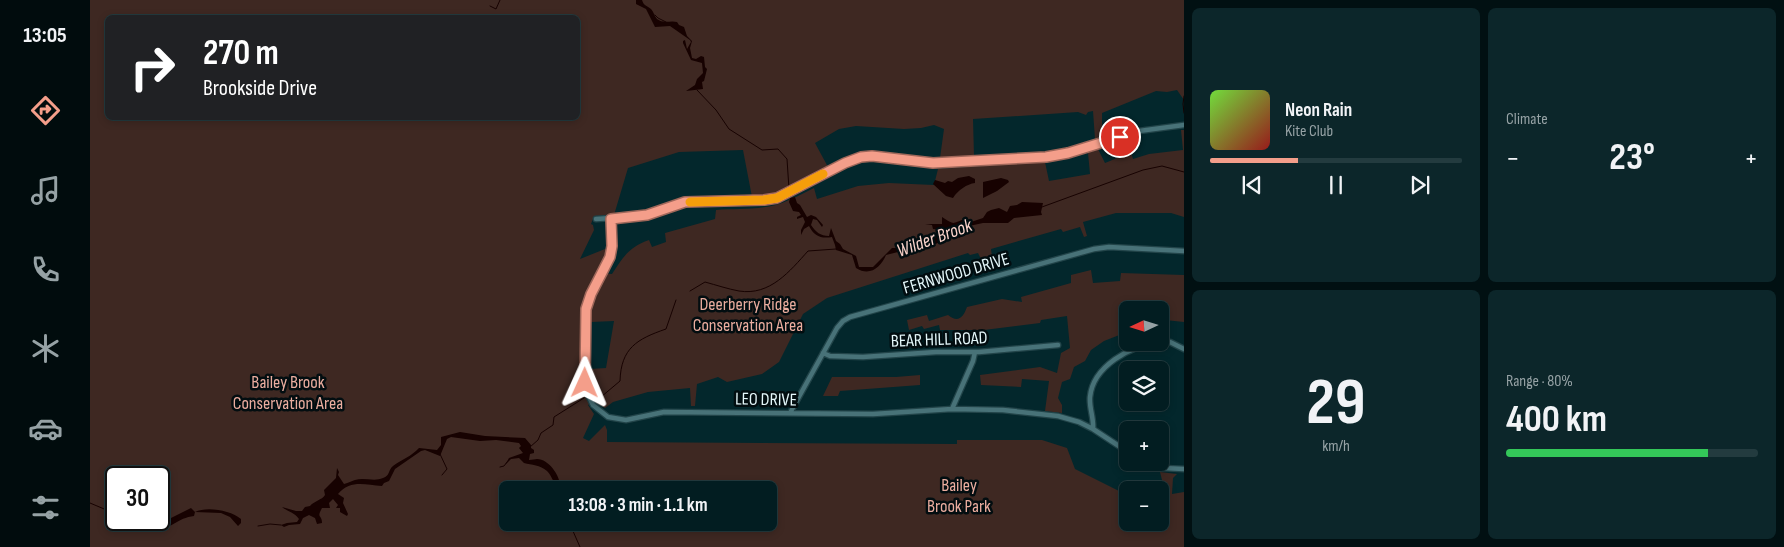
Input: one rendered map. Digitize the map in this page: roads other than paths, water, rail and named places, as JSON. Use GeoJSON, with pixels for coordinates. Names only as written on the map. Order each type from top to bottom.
{"type":"FeatureCollection","features":[{"type":"Feature","properties":{"kind":"street"},"geometry":{"type":"LineString","coordinates":[[596,219],[647,215],[685,202],[764,200],[786,194],[845,163],[861,157],[872,156],[933,163],[1055,156],[1139,130],[1184,125]]}},
{"type":"Feature","properties":{"kind":"street","name":"LEO DRIVE"},"geometry":{"type":"LineString","coordinates":[[611,219],[612,246],[610,257],[589,299],[586,314],[585,387],[589,398],[596,408],[608,417],[620,420],[664,412],[873,414],[952,409],[1003,410],[1068,419],[1094,429],[1119,446]]}},
{"type":"Feature","properties":{"kind":"street","name":"FERNWOOD DRIVE"},"geometry":{"type":"LineString","coordinates":[[790,413],[841,322],[850,317],[1094,249],[1109,247],[1184,251]]}},
{"type":"Feature","properties":{"kind":"street"},"geometry":{"type":"LineString","coordinates":[[1169,343],[1184,349]]}},
{"type":"Feature","properties":{"kind":"street","name":"BEAR HILL ROAD"},"geometry":{"type":"LineString","coordinates":[[822,353],[830,356],[856,357],[936,352],[974,352],[1058,345]]}},
{"type":"Feature","properties":{"kind":"street"},"geometry":{"type":"LineString","coordinates":[[1094,429],[1090,395],[1093,384],[1101,370],[1112,361],[1133,351]]}},
{"type":"Feature","properties":{"kind":"street"},"geometry":{"type":"LineString","coordinates":[[952,409],[973,361],[974,352]]}},
{"type":"Feature","properties":{"kind":"street"},"geometry":{"type":"LineString","coordinates":[[1169,468],[1184,469]]}},
{"type":"Feature","properties":{"kind":"water"},"geometry":{"type":"Polygon","coordinates":[[[636,0],[642,0],[659,20],[677,22],[684,27],[687,36],[692,41],[690,48],[692,58],[704,57],[707,69],[704,81],[702,82],[703,89],[686,91],[695,85],[697,79],[703,73],[702,63],[691,60],[683,43],[685,40],[687,49],[691,42],[690,40],[670,26],[655,27],[646,9],[636,4],[636,0]]]}},
{"type":"Feature","properties":{"kind":"water"},"geometry":{"type":"Polygon","coordinates":[[[969,176],[975,179],[975,183],[957,192],[953,198],[946,196],[933,184],[935,180],[945,183],[969,176]]]}},
{"type":"Feature","properties":{"kind":"water"},"geometry":{"type":"Polygon","coordinates":[[[1001,178],[1009,182],[983,198],[983,182],[1001,178]]]}},
{"type":"Feature","properties":{"kind":"water"},"geometry":{"type":"Polygon","coordinates":[[[795,197],[807,217],[811,215],[816,217],[823,225],[822,227],[817,220],[813,219],[811,225],[815,230],[829,236],[831,228],[836,241],[843,249],[856,256],[859,267],[873,267],[892,248],[909,250],[926,239],[929,234],[943,232],[943,230],[933,229],[932,225],[925,224],[942,224],[942,217],[953,223],[965,219],[967,234],[959,238],[953,234],[934,245],[926,242],[909,252],[902,251],[886,255],[878,267],[870,271],[861,271],[856,268],[852,255],[836,250],[832,237],[824,238],[818,236],[809,226],[804,229],[801,235],[805,222],[803,217],[797,219],[801,215],[799,212],[793,211],[789,202],[790,198],[795,197]]]}},
{"type":"Feature","properties":{"kind":"water"},"geometry":{"type":"Polygon","coordinates":[[[1022,202],[1043,203],[1042,215],[1014,218],[1008,223],[983,223],[969,226],[971,222],[983,218],[991,210],[999,208],[1007,212],[1010,206],[1022,202]]]}},
{"type":"Feature","properties":{"kind":"water"},"geometry":{"type":"Polygon","coordinates":[[[460,432],[485,436],[525,438],[534,450],[534,453],[530,454],[529,460],[537,459],[546,462],[553,469],[560,481],[554,481],[544,469],[524,463],[519,458],[511,459],[505,465],[509,458],[523,453],[519,448],[521,446],[519,443],[451,437],[447,439],[440,456],[425,450],[421,451],[395,469],[389,481],[382,486],[358,484],[343,489],[338,494],[344,498],[343,503],[348,514],[347,516],[340,512],[340,508],[336,508],[338,505],[333,499],[329,503],[330,508],[322,508],[320,511],[319,515],[322,523],[317,524],[315,518],[309,515],[303,518],[300,524],[284,527],[281,525],[297,522],[299,519],[282,507],[302,511],[305,507],[322,498],[325,495],[324,490],[336,478],[337,468],[338,475],[344,484],[358,479],[380,479],[387,476],[393,466],[419,448],[437,450],[441,445],[441,437],[460,432]]]}},
{"type":"Feature","properties":{"kind":"water"},"geometry":{"type":"Polygon","coordinates":[[[191,508],[195,512],[194,516],[180,520],[170,526],[170,518],[191,508]]]}},
{"type":"Feature","properties":{"kind":"water"},"geometry":{"type":"Polygon","coordinates":[[[205,509],[225,511],[241,519],[241,523],[238,526],[230,517],[221,513],[195,512],[205,509]]]}},
{"type":"Feature","properties":{"kind":"waterway"},"geometry":{"type":"LineString","coordinates":[[490,6],[496,9],[500,0]]}},
{"type":"Feature","properties":{"kind":"waterway","name":"Wilder Brook"},"geometry":{"type":"LineString","coordinates":[[655,15],[666,22]]}},
{"type":"Feature","properties":{"kind":"waterway","name":"Wilder Brook"},"geometry":{"type":"LineString","coordinates":[[697,90],[716,110],[729,129],[762,150],[778,149],[787,159],[789,189]]}},
{"type":"Feature","properties":{"kind":"waterway"},"geometry":{"type":"LineString","coordinates":[[1184,96],[1184,113]]}},
{"type":"Feature","properties":{"kind":"waterway","name":"Wilder Brook"},"geometry":{"type":"LineString","coordinates":[[1042,207],[1143,170],[1162,166],[1184,172]]}},
{"type":"Feature","properties":{"kind":"waterway"},"geometry":{"type":"LineString","coordinates":[[914,245],[920,236],[928,237]]}},
{"type":"Feature","properties":{"kind":"waterway"},"geometry":{"type":"LineString","coordinates":[[690,291],[705,282],[739,291],[750,292],[760,290],[770,286],[786,274],[808,251],[836,249]]}},
{"type":"Feature","properties":{"kind":"waterway"},"geometry":{"type":"LineString","coordinates":[[593,395],[601,397],[620,381],[624,360],[633,346],[639,341],[666,329],[676,300]]}},
{"type":"Feature","properties":{"kind":"waterway"},"geometry":{"type":"LineString","coordinates":[[530,447],[538,440],[541,433],[553,425],[554,417],[584,398]]}},
{"type":"Feature","properties":{"kind":"waterway"},"geometry":{"type":"LineString","coordinates":[[440,454],[447,469],[442,475]]}},
{"type":"Feature","properties":{"kind":"waterway"},"geometry":{"type":"LineString","coordinates":[[500,467],[504,466],[507,462]]}},
{"type":"Feature","properties":{"kind":"waterway"},"geometry":{"type":"LineString","coordinates":[[90,503],[105,509]]}},
{"type":"Feature","properties":{"kind":"waterway"},"geometry":{"type":"LineString","coordinates":[[258,526],[281,525]]}},
{"type":"Feature","properties":{"kind":"waterway"},"geometry":{"type":"LineString","coordinates":[[573,531],[580,547]]}},
{"type":"Feature","properties":{"kind":"park label","name":"Deerberry Ridge Conservation Area"},"geometry":{"type":"Point","coordinates":[748,314]}},
{"type":"Feature","properties":{"kind":"park label","name":"Bailey Brook Conservation Area"},"geometry":{"type":"Point","coordinates":[288,392]}},
{"type":"Feature","properties":{"kind":"park label","name":"Bailey Brook Park"},"geometry":{"type":"Point","coordinates":[959,495]}}]}
